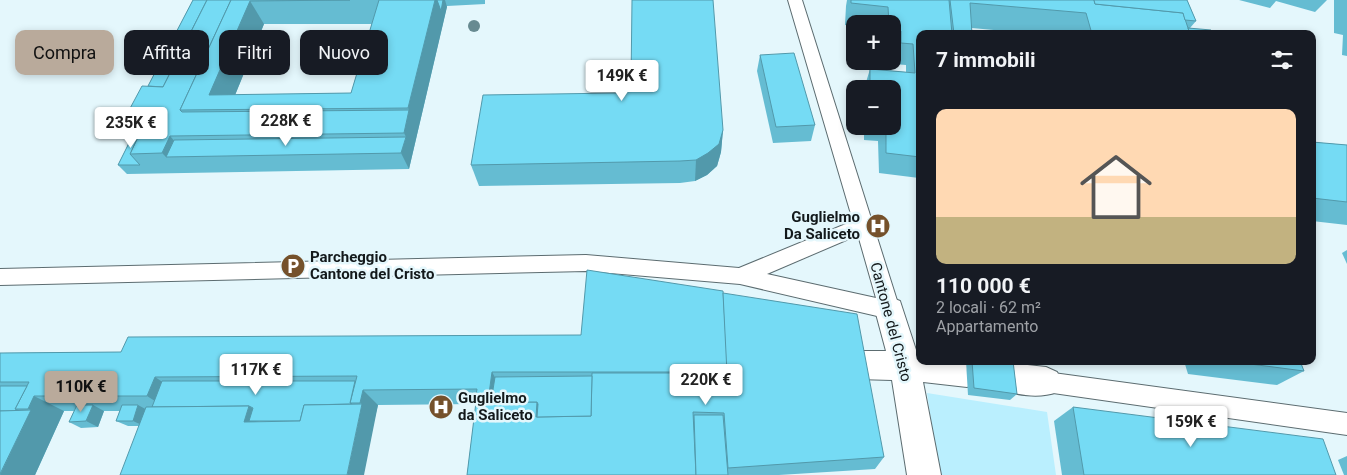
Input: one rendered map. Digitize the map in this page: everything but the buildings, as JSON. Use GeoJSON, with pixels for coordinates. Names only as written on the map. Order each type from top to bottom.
{"type":"FeatureCollection","features":[{"type":"Feature","properties":{"kind":"street","name":"Cantone del Cristo"},"geometry":{"type":"LineString","coordinates":[[890,310],[905,366],[924,475]]}},
{"type":"Feature","properties":{"kind":"street"},"geometry":{"type":"LineString","coordinates":[[857,365],[905,366],[967,373]]}},
{"type":"Feature","properties":{"kind":"street"},"geometry":{"type":"LineString","coordinates":[[1008,378],[1046,382]]}},
{"type":"Feature","properties":{"kind":"lane","name":"Cantone del Cristo"},"geometry":{"type":"LineString","coordinates":[[795,0],[862,225],[890,310]]}},
{"type":"Feature","properties":{"kind":"lane"},"geometry":{"type":"LineString","coordinates":[[740,276],[862,225]]}},
{"type":"Feature","properties":{"kind":"lane"},"geometry":{"type":"LineString","coordinates":[[0,277],[586,263],[740,276],[890,310]]}},
{"type":"Feature","properties":{"kind":"lane"},"geometry":{"type":"LineString","coordinates":[[1046,382],[1347,424]]}},
{"type":"Feature","properties":{"kind":"shaded area"},"geometry":{"type":"Polygon","coordinates":[[[927,393],[1047,412],[1056,475],[939,475],[927,393]]]}},
{"type":"Feature","properties":{"kind":"place","name":"Guglielmo Da Saliceto"},"geometry":{"type":"Point","coordinates":[878,226]}},
{"type":"Feature","properties":{"kind":"place","name":"Parcheggio Cantone del Cristo"},"geometry":{"type":"Point","coordinates":[293,266]}},
{"type":"Feature","properties":{"kind":"place","name":"Guglielmo da Saliceto"},"geometry":{"type":"Point","coordinates":[441,407]}}]}
